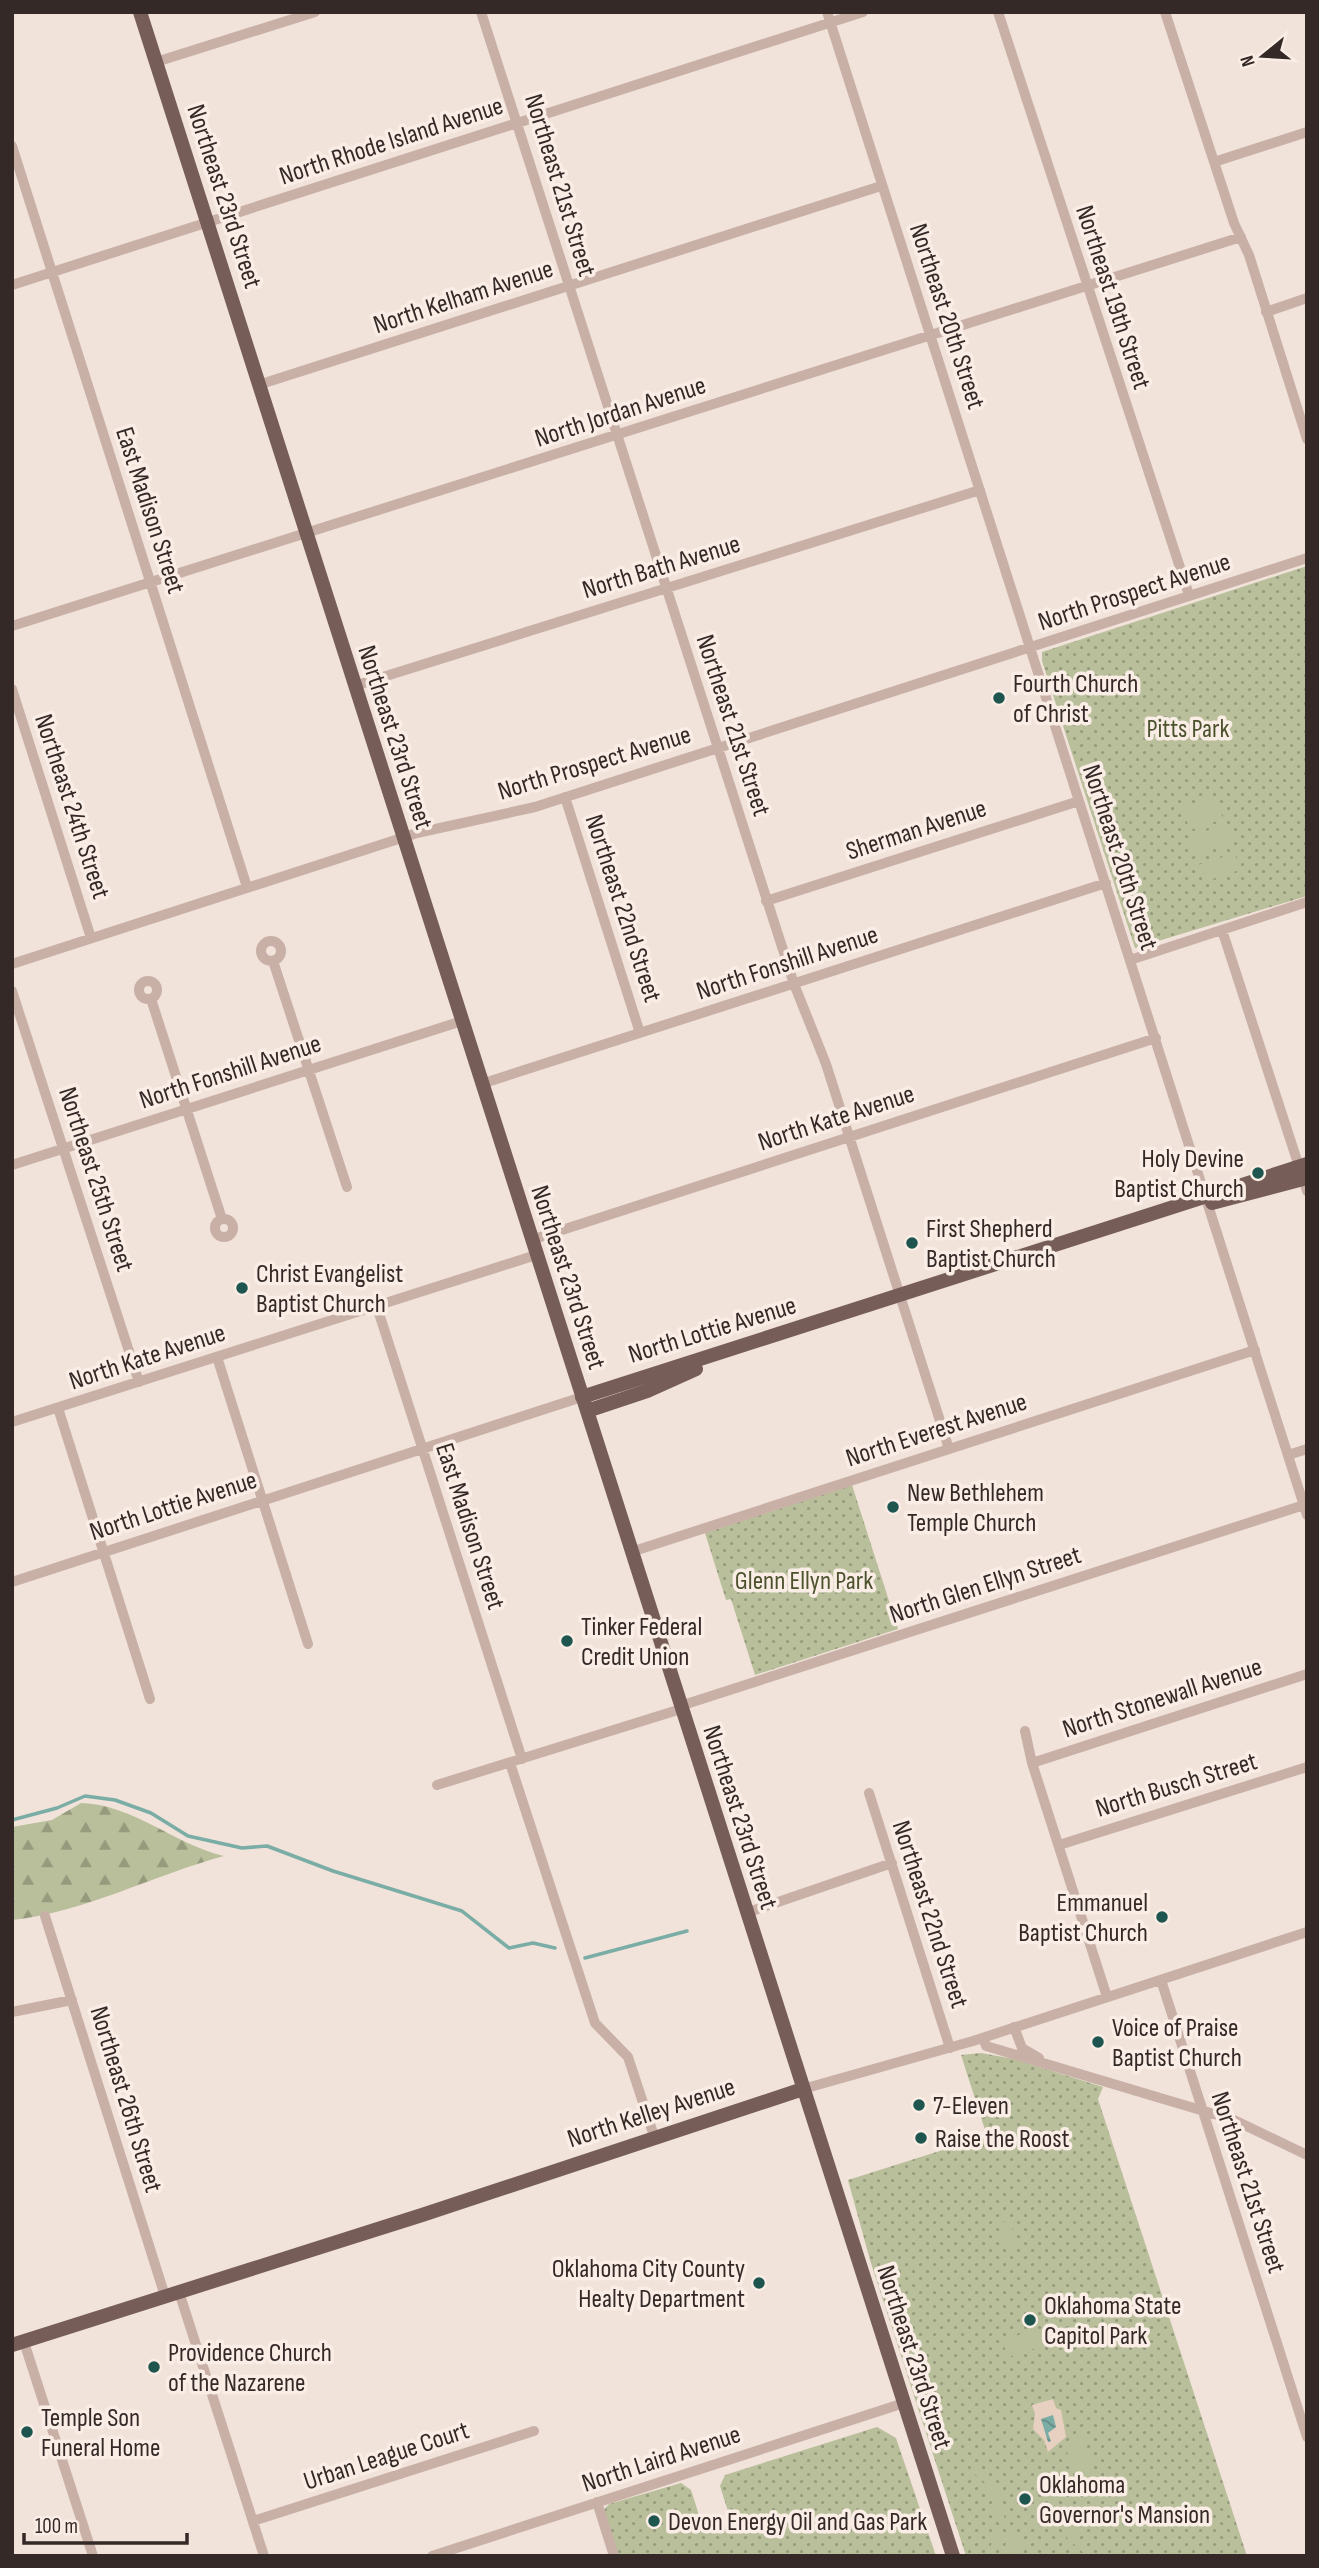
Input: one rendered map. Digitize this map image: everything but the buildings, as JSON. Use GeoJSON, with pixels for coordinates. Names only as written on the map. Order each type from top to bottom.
{"type":"FeatureCollection","features":[{"type":"Feature","properties":{"kind":"main road","name":"Northeast 23rd Street"},"geometry":{"type":"LineString","coordinates":[[140,12],[953,2556]]}},
{"type":"Feature","properties":{"kind":"main road","name":"North Lottie Avenue"},"geometry":{"type":"LineString","coordinates":[[584,1404],[647,1391],[689,1372],[901,1298],[1208,1200],[1304,1176]]}},
{"type":"Feature","properties":{"kind":"main road","name":"North Kelley Avenue"},"geometry":{"type":"LineString","coordinates":[[18,2344],[422,2215],[654,2136],[803,2089]]}},
{"type":"Feature","properties":{"kind":"street"},"geometry":{"type":"LineString","coordinates":[[156,62],[315,12]]}},
{"type":"Feature","properties":{"kind":"street","name":"Northeast 21st Street"},"geometry":{"type":"LineString","coordinates":[[481,12],[519,123],[766,901],[794,984],[826,1064],[949,1449]]}},
{"type":"Feature","properties":{"kind":"street","name":"North Rhode Island Avenue"},"geometry":{"type":"LineString","coordinates":[[12,285],[519,123],[829,18],[863,12]]}},
{"type":"Feature","properties":{"kind":"street","name":"Northeast 19th Street"},"geometry":{"type":"LineString","coordinates":[[998,12],[1085,286],[1189,596]]}},
{"type":"Feature","properties":{"kind":"street"},"geometry":{"type":"LineString","coordinates":[[1165,12],[1307,439]]}},
{"type":"Feature","properties":{"kind":"street","name":"Northeast 20th Street"},"geometry":{"type":"LineString","coordinates":[[829,18],[1305,1510]]}},
{"type":"Feature","properties":{"kind":"street"},"geometry":{"type":"LineString","coordinates":[[1213,162],[1307,132]]}},
{"type":"Feature","properties":{"kind":"street","name":"East Madison Street"},"geometry":{"type":"LineString","coordinates":[[12,146],[247,887]]}},
{"type":"Feature","properties":{"kind":"street","name":"North Kelham Avenue"},"geometry":{"type":"LineString","coordinates":[[258,385],[881,186]]}},
{"type":"Feature","properties":{"kind":"street","name":"North Jordan Avenue"},"geometry":{"type":"LineString","coordinates":[[12,626],[1241,237]]}},
{"type":"Feature","properties":{"kind":"street"},"geometry":{"type":"LineString","coordinates":[[1266,312],[1307,298]]}},
{"type":"Feature","properties":{"kind":"street","name":"North Bath Avenue"},"geometry":{"type":"LineString","coordinates":[[354,686],[980,490]]}},
{"type":"Feature","properties":{"kind":"street","name":"North Prospect Avenue"},"geometry":{"type":"LineString","coordinates":[[12,964],[403,837],[445,826],[507,816],[1307,558]]}},
{"type":"Feature","properties":{"kind":"street","name":"Northeast 24th Street"},"geometry":{"type":"LineString","coordinates":[[12,689],[91,937]]}},
{"type":"Feature","properties":{"kind":"street","name":"Northeast 22nd Street"},"geometry":{"type":"LineString","coordinates":[[565,797],[640,1033]]}},
{"type":"Feature","properties":{"kind":"street","name":"Sherman Avenue"},"geometry":{"type":"LineString","coordinates":[[766,901],[1079,801]]}},
{"type":"Feature","properties":{"kind":"street","name":"North Fonshill Avenue"},"geometry":{"type":"LineString","coordinates":[[481,1084],[1106,883]]}},
{"type":"Feature","properties":{"kind":"street"},"geometry":{"type":"LineString","coordinates":[[1130,961],[1307,902]]}},
{"type":"Feature","properties":{"kind":"street"},"geometry":{"type":"LineString","coordinates":[[1222,930],[1304,1176]]}},
{"type":"Feature","properties":{"kind":"street"},"geometry":{"type":"LineString","coordinates":[[273,961],[347,1187]]}},
{"type":"Feature","properties":{"kind":"street","name":"Northeast 25th Street"},"geometry":{"type":"LineString","coordinates":[[12,991],[139,1382]]}},
{"type":"Feature","properties":{"kind":"street"},"geometry":{"type":"LineString","coordinates":[[151,999],[222,1219]]}},
{"type":"Feature","properties":{"kind":"street","name":"North Fonshill Avenue"},"geometry":{"type":"LineString","coordinates":[[12,1165],[462,1021]]}},
{"type":"Feature","properties":{"kind":"street","name":"North Kate Avenue"},"geometry":{"type":"LineString","coordinates":[[531,1240],[1156,1038]]}},
{"type":"Feature","properties":{"kind":"street","name":"North Kate Avenue"},"geometry":{"type":"LineString","coordinates":[[12,1422],[536,1255]]}},
{"type":"Feature","properties":{"kind":"street","name":"East Madison Street"},"geometry":{"type":"LineString","coordinates":[[377,1307],[522,1759]]}},
{"type":"Feature","properties":{"kind":"street","name":"North Everest Avenue"},"geometry":{"type":"LineString","coordinates":[[631,1552],[1255,1350]]}},
{"type":"Feature","properties":{"kind":"street"},"geometry":{"type":"LineString","coordinates":[[217,1357],[308,1644]]}},
{"type":"Feature","properties":{"kind":"street","name":"North Lottie Avenue"},"geometry":{"type":"LineString","coordinates":[[12,1583],[423,1451],[584,1404]]}},
{"type":"Feature","properties":{"kind":"street"},"geometry":{"type":"LineString","coordinates":[[58,1408],[150,1699]]}},
{"type":"Feature","properties":{"kind":"street"},"geometry":{"type":"LineString","coordinates":[[1288,1455],[1307,1450]]}},
{"type":"Feature","properties":{"kind":"street","name":"North Glen Ellyn Street"},"geometry":{"type":"LineString","coordinates":[[438,1786],[1305,1510]]}},
{"type":"Feature","properties":{"kind":"street","name":"North Stonewall Avenue"},"geometry":{"type":"LineString","coordinates":[[1032,1763],[1307,1674]]}},
{"type":"Feature","properties":{"kind":"street"},"geometry":{"type":"LineString","coordinates":[[1025,1731],[1032,1763],[1107,1997]]}},
{"type":"Feature","properties":{"kind":"street"},"geometry":{"type":"LineString","coordinates":[[510,1763],[594,2023],[628,2057],[654,2136]]}},
{"type":"Feature","properties":{"kind":"street","name":"North Busch Street"},"geometry":{"type":"LineString","coordinates":[[1059,1844],[1307,1767]]}},
{"type":"Feature","properties":{"kind":"street","name":"Northeast 22nd Street"},"geometry":{"type":"LineString","coordinates":[[869,1793],[950,2048]]}},
{"type":"Feature","properties":{"kind":"street"},"geometry":{"type":"LineString","coordinates":[[746,1913],[892,1863]]}},
{"type":"Feature","properties":{"kind":"street","name":"Northeast 26th Street"},"geometry":{"type":"LineString","coordinates":[[45,1916],[172,2294],[264,2556]]}},
{"type":"Feature","properties":{"kind":"street","name":"North Kelley Avenue"},"geometry":{"type":"LineString","coordinates":[[803,2089],[950,2048],[1307,1933]]}},
{"type":"Feature","properties":{"kind":"street","name":"Northeast 21st Street"},"geometry":{"type":"LineString","coordinates":[[1161,1980],[1307,2437]]}},
{"type":"Feature","properties":{"kind":"street"},"geometry":{"type":"LineString","coordinates":[[12,2012],[72,2000]]}},
{"type":"Feature","properties":{"kind":"street"},"geometry":{"type":"LineString","coordinates":[[1014,2027],[1022,2048],[1048,2062]]}},
{"type":"Feature","properties":{"kind":"street"},"geometry":{"type":"LineString","coordinates":[[982,2038],[986,2046],[998,2052],[1048,2062],[1203,2111],[1261,2131],[1307,2155]]}},
{"type":"Feature","properties":{"kind":"street"},"geometry":{"type":"LineString","coordinates":[[18,2344],[93,2556]]}},
{"type":"Feature","properties":{"kind":"street","name":"North Laird Avenue"},"geometry":{"type":"LineString","coordinates":[[436,2555],[904,2403]]}},
{"type":"Feature","properties":{"kind":"street","name":"Urban League Court"},"geometry":{"type":"LineString","coordinates":[[253,2521],[534,2431]]}},
{"type":"Feature","properties":{"kind":"street"},"geometry":{"type":"LineString","coordinates":[[597,2502],[614,2556]]}},
{"type":"Feature","properties":{"kind":"green space","name":"Pitts Park"},"geometry":{"type":"Polygon","coordinates":[[[1307,566],[1307,896],[1135,948],[1042,661],[1042,652],[1307,566]]]}},
{"type":"Feature","properties":{"kind":"green space"},"geometry":{"type":"Polygon","coordinates":[[[1216,797],[1223,819],[1190,830],[1182,808],[1216,797]]]}},
{"type":"Feature","properties":{"kind":"green space"},"geometry":{"type":"Polygon","coordinates":[[[1226,825],[1232,842],[1195,854],[1189,836],[1226,825]]]}},
{"type":"Feature","properties":{"kind":"green space"},"geometry":{"type":"Polygon","coordinates":[[[1235,853],[1240,870],[1203,882],[1198,865],[1235,853]]]}},
{"type":"Feature","properties":{"kind":"green space","name":"Glenn Ellyn Park"},"geometry":{"type":"Polygon","coordinates":[[[852,1485],[898,1629],[755,1675],[731,1599],[726,1600],[705,1533],[852,1485]]]}},
{"type":"Feature","properties":{"kind":"green space"},"geometry":{"type":"Polygon","coordinates":[[[81,1803],[119,1810],[188,1843],[224,1856],[93,1901],[39,1916],[12,1920],[12,1827],[52,1820],[81,1803]]]}},
{"type":"Feature","properties":{"kind":"green space","name":"Oklahoma State Capitol Park"},"geometry":{"type":"Polygon","coordinates":[[[981,2053],[1014,2059],[1103,2087],[1098,2099],[1247,2556],[966,2556],[870,2260],[848,2180],[987,2136],[961,2055],[981,2053]]]}},
{"type":"Feature","properties":{"kind":"green space"},"geometry":{"type":"Polygon","coordinates":[[[1010,2220],[1017,2246],[1006,2249],[999,2223],[1010,2220]]]}},
{"type":"Feature","properties":{"kind":"green space"},"geometry":{"type":"Polygon","coordinates":[[[1039,2329],[1045,2345],[1008,2357],[1002,2340],[1039,2329]]]}},
{"type":"Feature","properties":{"kind":"green space"},"geometry":{"type":"Polygon","coordinates":[[[877,2427],[896,2438],[936,2556],[617,2556],[603,2511],[609,2504],[681,2483],[691,2490],[704,2531],[732,2524],[720,2486],[725,2475],[877,2427]]]}},
{"type":"Feature","properties":{"kind":"green space"},"geometry":{"type":"Polygon","coordinates":[[[1083,2437],[1103,2501],[1090,2499],[1082,2473],[1067,2458],[1068,2444],[1083,2437]]]}},
{"type":"Feature","properties":{"kind":"green space"},"geometry":{"type":"Polygon","coordinates":[[[971,2466],[993,2481],[1004,2504],[1003,2530],[991,2554],[990,2547],[1000,2526],[989,2489],[970,2471],[971,2466]]]}},
{"type":"Feature","properties":{"kind":"green space"},"geometry":{"type":"Polygon","coordinates":[[[1073,2522],[1080,2535],[1080,2542],[1090,2548],[1092,2556],[1087,2556],[1068,2539],[1065,2533],[1073,2522]]]}},
{"type":"Feature","properties":{"kind":"green space"},"geometry":{"type":"Polygon","coordinates":[[[1012,2531],[1021,2535],[1021,2550],[1017,2556],[1000,2556],[1012,2531]]]}},
{"type":"Feature","properties":{"kind":"shaded area"},"geometry":{"type":"Polygon","coordinates":[[[1053,2399],[1056,2408],[1061,2410],[1066,2437],[1048,2452],[1044,2440],[1033,2429],[1035,2414],[1032,2405],[1053,2399]]]}},
{"type":"Feature","properties":{"kind":"water"},"geometry":{"type":"Polygon","coordinates":[[[1053,2415],[1056,2427],[1048,2433],[1051,2441],[1048,2442],[1041,2419],[1053,2415]]]}},
{"type":"Feature","properties":{"kind":"waterway"},"geometry":{"type":"LineString","coordinates":[[12,1820],[57,1808],[85,1796],[115,1800],[151,1813],[188,1836],[242,1848],[267,1846],[333,1871],[462,1911],[509,1948],[533,1943],[555,1948]]}},
{"type":"Feature","properties":{"kind":"waterway"},"geometry":{"type":"LineString","coordinates":[[585,1958],[687,1931]]}},
{"type":"Feature","properties":{"kind":"place","name":"Fourth Church of Christ"},"geometry":{"type":"Point","coordinates":[999,698]}},
{"type":"Feature","properties":{"kind":"place","name":"Holy Devine Baptist Church"},"geometry":{"type":"Point","coordinates":[1258,1173]}},
{"type":"Feature","properties":{"kind":"place","name":"First Shepherd Baptist Church"},"geometry":{"type":"Point","coordinates":[912,1243]}},
{"type":"Feature","properties":{"kind":"place","name":"Christ Evangelist Baptist Church"},"geometry":{"type":"Point","coordinates":[242,1288]}},
{"type":"Feature","properties":{"kind":"place","name":"New Bethlehem Temple Church"},"geometry":{"type":"Point","coordinates":[893,1507]}},
{"type":"Feature","properties":{"kind":"place","name":"Tinker Federal Credit Union"},"geometry":{"type":"Point","coordinates":[567,1641]}},
{"type":"Feature","properties":{"kind":"place","name":"Emmanuel Baptist Church"},"geometry":{"type":"Point","coordinates":[1162,1917]}},
{"type":"Feature","properties":{"kind":"place","name":"Voice of Praise Baptist Church"},"geometry":{"type":"Point","coordinates":[1098,2042]}},
{"type":"Feature","properties":{"kind":"place","name":"7-Eleven"},"geometry":{"type":"Point","coordinates":[919,2105]}},
{"type":"Feature","properties":{"kind":"place","name":"Raise the Roost"},"geometry":{"type":"Point","coordinates":[921,2138]}},
{"type":"Feature","properties":{"kind":"place","name":"Oklahoma City County Healty Department"},"geometry":{"type":"Point","coordinates":[759,2283]}},
{"type":"Feature","properties":{"kind":"place","name":"Oklahoma State Capitol Park"},"geometry":{"type":"Point","coordinates":[1030,2320]}},
{"type":"Feature","properties":{"kind":"place","name":"Providence Church of the Nazarene"},"geometry":{"type":"Point","coordinates":[154,2367]}},
{"type":"Feature","properties":{"kind":"place","name":"Temple Son Funeral Home"},"geometry":{"type":"Point","coordinates":[27,2432]}},
{"type":"Feature","properties":{"kind":"place","name":"Oklahoma Governor's Mansion"},"geometry":{"type":"Point","coordinates":[1025,2499]}},
{"type":"Feature","properties":{"kind":"place","name":"Devon Energy Oil and Gas Park"},"geometry":{"type":"Point","coordinates":[654,2521]}}]}
